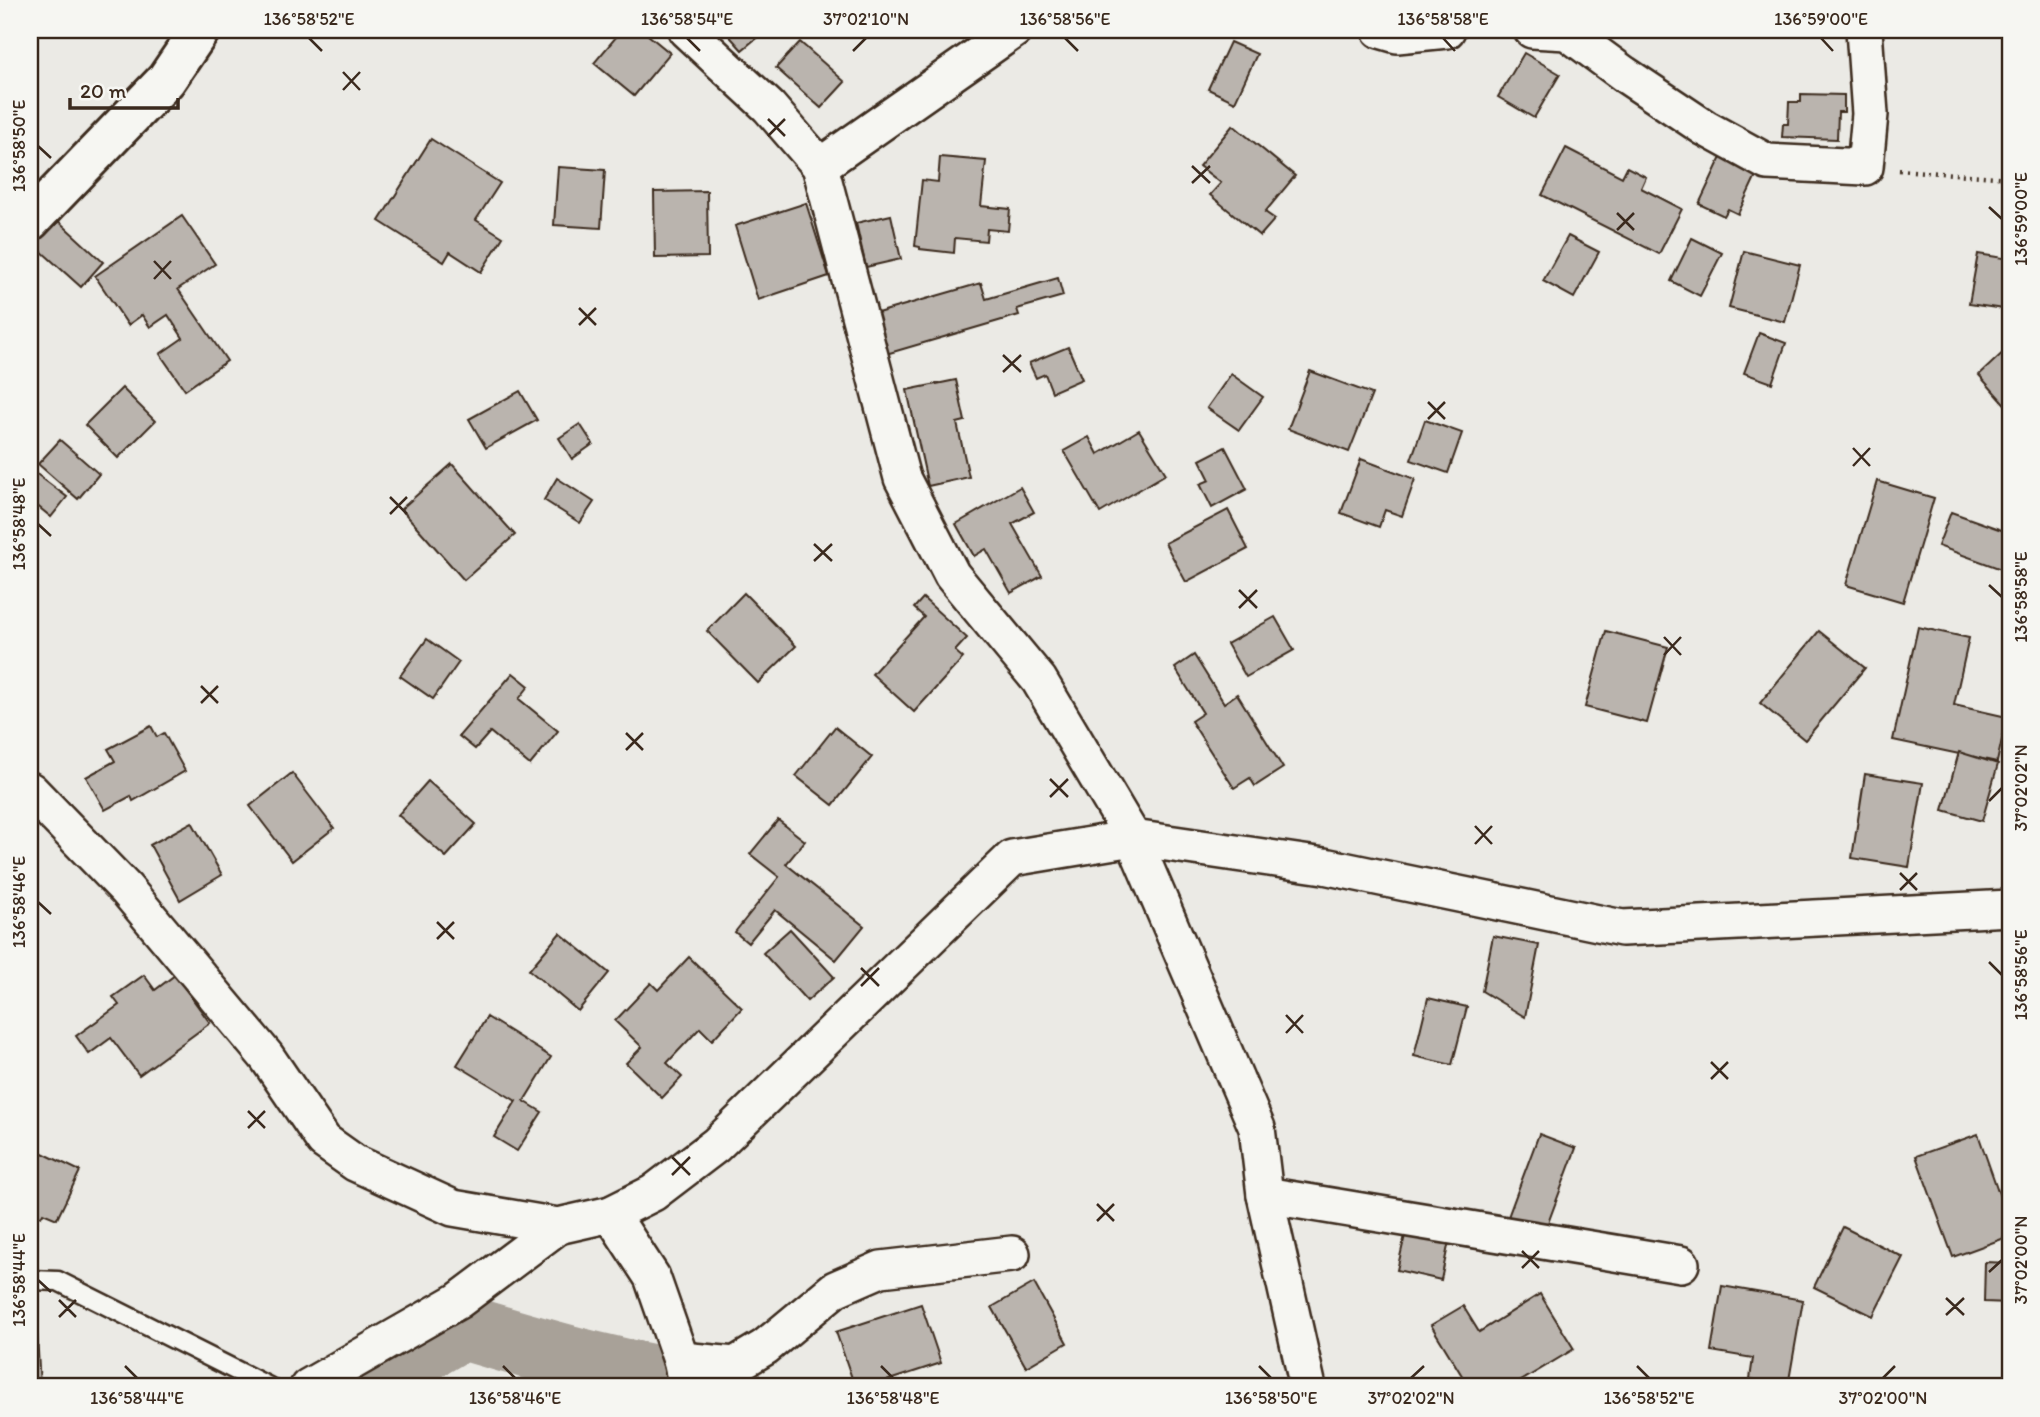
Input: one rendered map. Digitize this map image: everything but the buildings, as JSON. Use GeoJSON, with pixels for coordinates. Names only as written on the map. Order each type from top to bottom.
{"type":"FeatureCollection","features":[{"type":"Feature","properties":{"kind":"street"},"geometry":{"type":"LineString","coordinates":[[30,221],[166,80],[200,30]]}},
{"type":"Feature","properties":{"kind":"street"},"geometry":{"type":"LineString","coordinates":[[686,30],[769,107],[820,166],[902,478],[952,575],[1039,680],[1133,838],[1257,1128],[1265,1195],[1308,1387]]}},
{"type":"Feature","properties":{"kind":"street"},"geometry":{"type":"LineString","coordinates":[[820,166],[1014,30]]}},
{"type":"Feature","properties":{"kind":"street"},"geometry":{"type":"LineString","coordinates":[[1380,30],[1397,35],[1447,30]]}},
{"type":"Feature","properties":{"kind":"street"},"geometry":{"type":"LineString","coordinates":[[1532,30],[1567,32],[1705,128],[1767,162],[1865,167],[1870,114],[1864,30]]}},
{"type":"Feature","properties":{"kind":"street"},"geometry":{"type":"LineString","coordinates":[[30,790],[126,889],[258,1046],[324,1141],[355,1163],[453,1208],[558,1226],[611,1214],[653,1193],[716,1145],[1012,858],[1133,838],[1324,866],[1622,928],[2010,908]]}},
{"type":"Feature","properties":{"kind":"street"},"geometry":{"type":"LineString","coordinates":[[1265,1195],[1681,1264]]}},
{"type":"Feature","properties":{"kind":"street"},"geometry":{"type":"LineString","coordinates":[[611,1214],[652,1277],[684,1373],[735,1365],[765,1347],[835,1289],[881,1269],[1012,1254]]}},
{"type":"Feature","properties":{"kind":"street"},"geometry":{"type":"LineString","coordinates":[[308,1387],[458,1301],[558,1226]]}},
{"type":"Feature","properties":{"kind":"lane"},"geometry":{"type":"LineString","coordinates":[[30,1280],[58,1281],[268,1387]]}},
{"type":"Feature","properties":{"kind":"path"},"geometry":{"type":"LineString","coordinates":[[1865,167],[2010,178]]}},
{"type":"Feature","properties":{"kind":"waterway"},"geometry":{"type":"LineString","coordinates":[[361,1387],[462,1327],[619,1370],[716,1387]]}}]}
